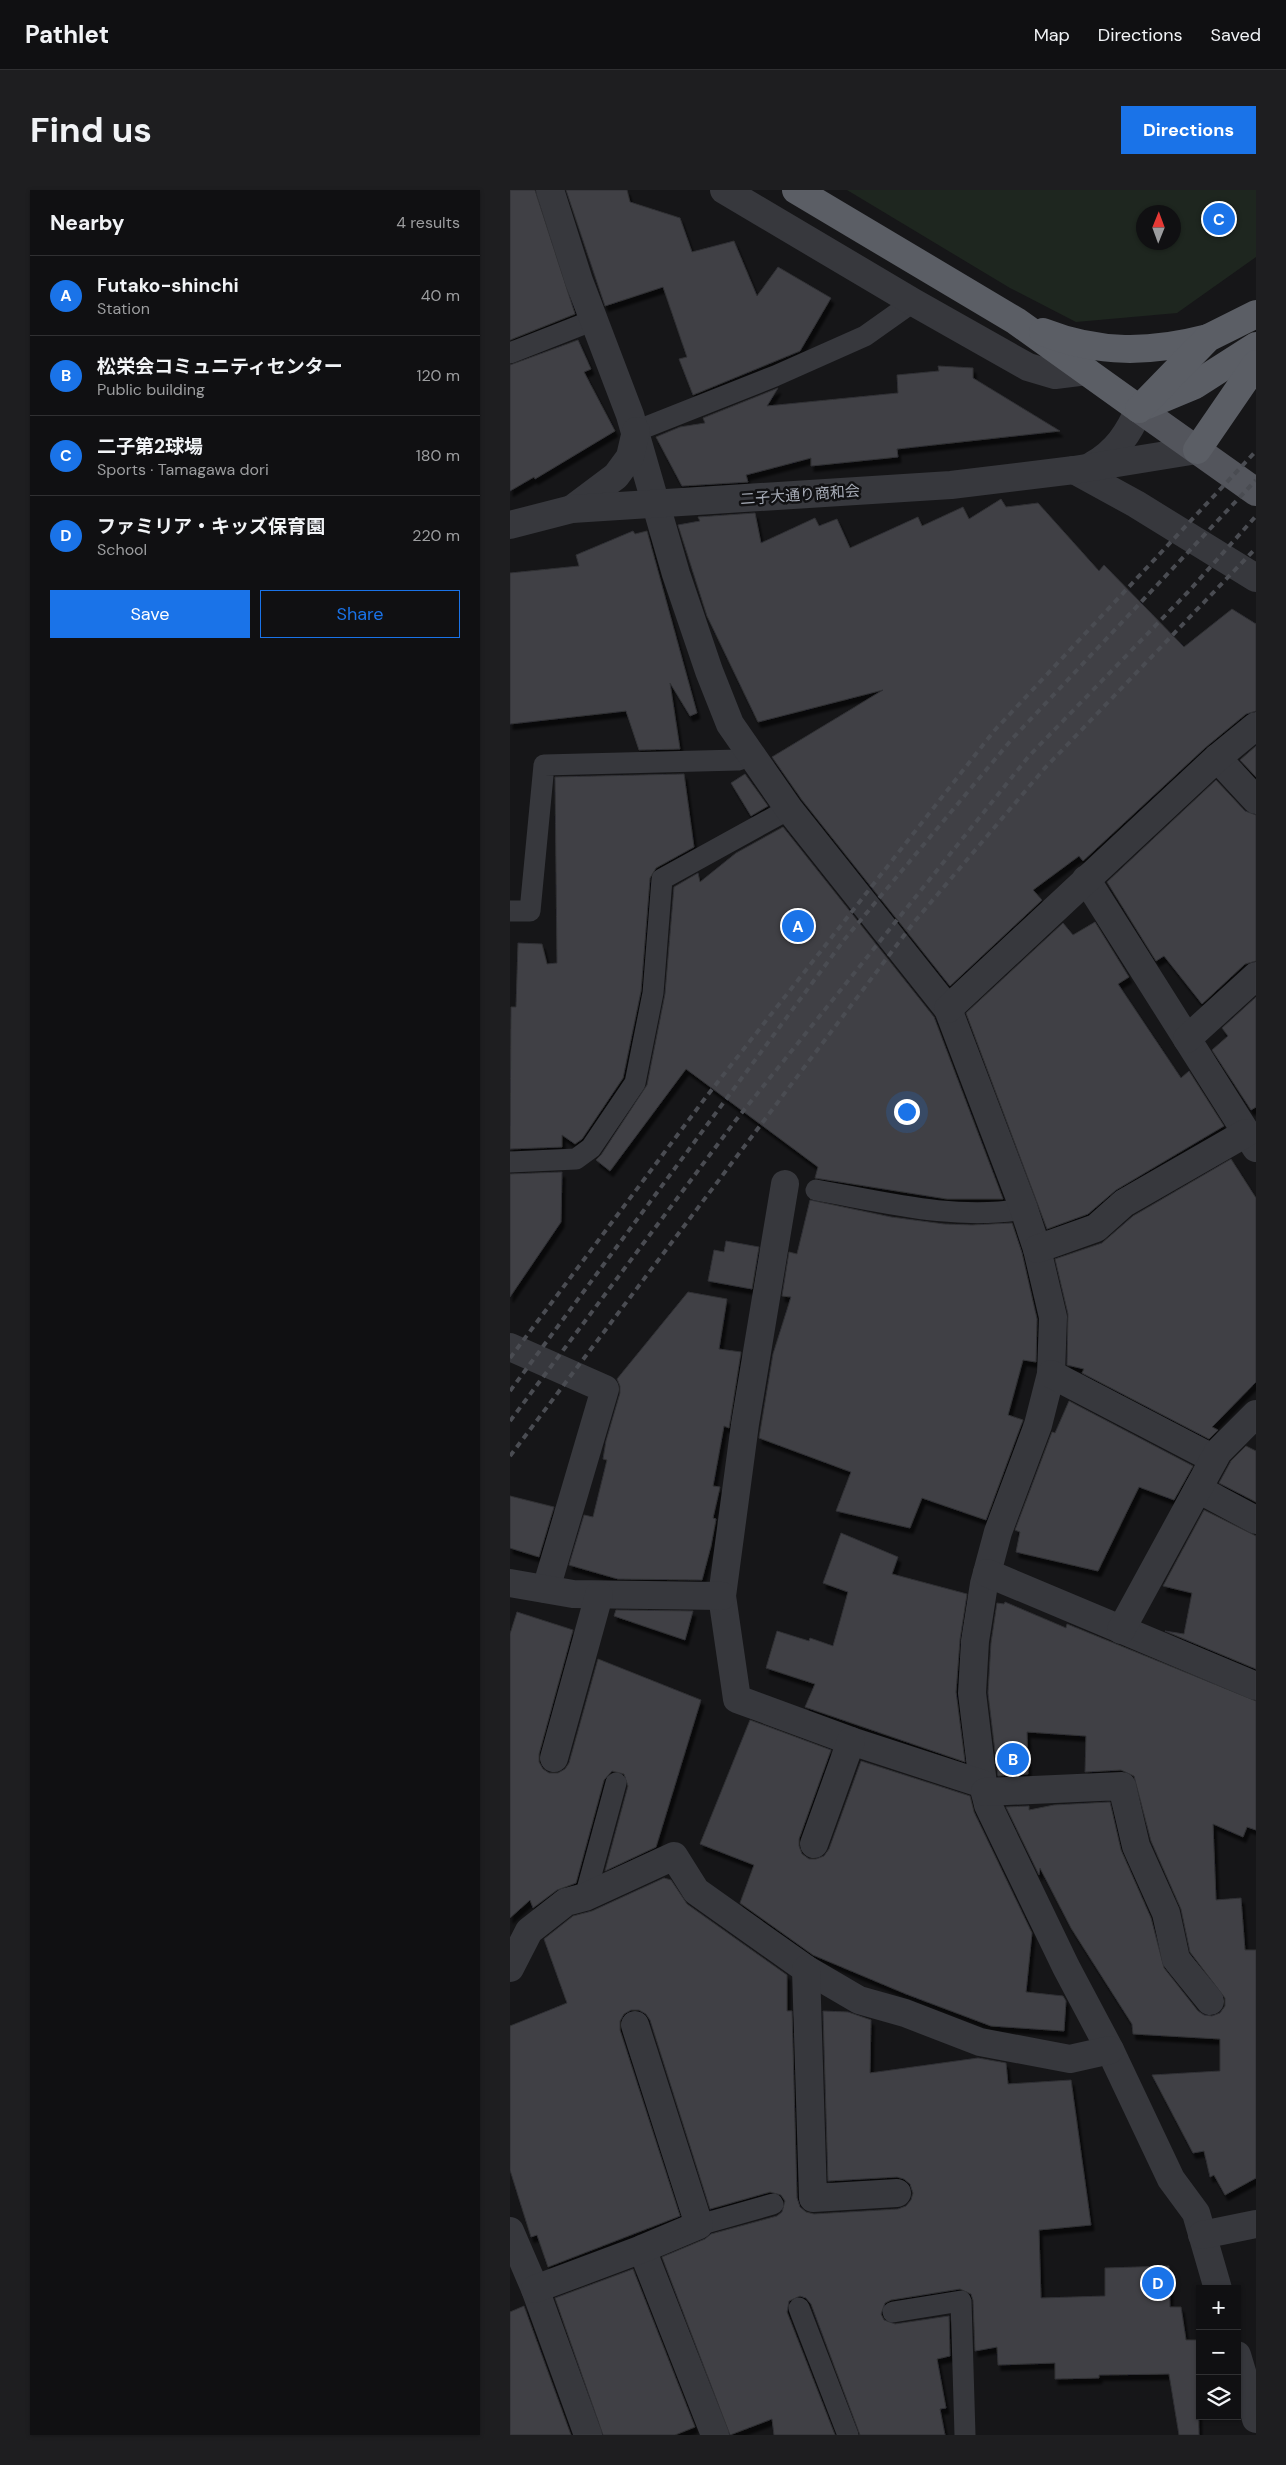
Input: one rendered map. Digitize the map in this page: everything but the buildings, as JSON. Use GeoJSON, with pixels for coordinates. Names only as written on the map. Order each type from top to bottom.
{"type":"FeatureCollection","features":[{"type":"Feature","properties":{"kind":"highway"},"geometry":{"type":"LineString","coordinates":[[796,190],[1016,321],[1139,409],[1185,378],[1256,346]]}},
{"type":"Feature","properties":{"kind":"highway"},"geometry":{"type":"LineString","coordinates":[[1016,321],[1055,337],[1083,344],[1112,349],[1144,350],[1176,346],[1208,338],[1256,314]]}},
{"type":"Feature","properties":{"kind":"highway"},"geometry":{"type":"LineString","coordinates":[[1185,378],[1208,338]]}},
{"type":"Feature","properties":{"kind":"highway"},"geometry":{"type":"LineString","coordinates":[[1197,450],[1256,364]]}},
{"type":"Feature","properties":{"kind":"main road"},"geometry":{"type":"LineString","coordinates":[[1139,409],[1256,492]]}},
{"type":"Feature","properties":{"kind":"street"},"geometry":{"type":"LineString","coordinates":[[550,190],[594,320],[636,431],[676,574],[709,671],[730,724],[789,809],[948,1009],[1024,1209],[1037,1249],[1053,1317],[1051,1374],[1038,1425],[998,1532],[987,1573],[975,1641],[972,1693],[984,1788],[988,1805],[1066,1968],[1110,2050],[1171,2179],[1196,2213],[1217,2285]]}},
{"type":"Feature","properties":{"kind":"street"},"geometry":{"type":"LineString","coordinates":[[724,190],[913,302],[1028,367],[1055,375],[1087,371]]}},
{"type":"Feature","properties":{"kind":"street"},"geometry":{"type":"LineString","coordinates":[[1083,468],[1102,460],[1121,443],[1139,409]]}},
{"type":"Feature","properties":{"kind":"street"},"geometry":{"type":"LineString","coordinates":[[572,510],[616,476],[630,458],[636,431]]}},
{"type":"Feature","properties":{"kind":"street","name":"二子大通り商和会"},"geometry":{"type":"LineString","coordinates":[[510,525],[572,510],[951,485],[1083,468],[1197,450]]}},
{"type":"Feature","properties":{"kind":"street"},"geometry":{"type":"LineString","coordinates":[[1083,468],[1136,504],[1256,578]]}},
{"type":"Feature","properties":{"kind":"street"},"geometry":{"type":"LineString","coordinates":[[948,1009],[1217,758],[1256,726]]}},
{"type":"Feature","properties":{"kind":"street"},"geometry":{"type":"LineString","coordinates":[[1217,758],[1256,800]]}},
{"type":"Feature","properties":{"kind":"street"},"geometry":{"type":"LineString","coordinates":[[1037,1249],[1096,1228],[1124,1203],[1251,1141],[1086,879]]}},
{"type":"Feature","properties":{"kind":"street"},"geometry":{"type":"LineString","coordinates":[[1187,1039],[1256,976]]}},
{"type":"Feature","properties":{"kind":"street"},"geometry":{"type":"LineString","coordinates":[[785,1184],[745,1424],[722,1596],[737,1699],[984,1788],[1122,1786],[1136,1846],[1166,1913],[1176,1959],[1210,2001]]}},
{"type":"Feature","properties":{"kind":"street"},"geometry":{"type":"LineString","coordinates":[[510,1347],[605,1389],[546,1589]]}},
{"type":"Feature","properties":{"kind":"street"},"geometry":{"type":"LineString","coordinates":[[1051,1374],[1214,1459]]}},
{"type":"Feature","properties":{"kind":"street"},"geometry":{"type":"LineString","coordinates":[[1121,1630],[1218,1452],[1256,1414]]}},
{"type":"Feature","properties":{"kind":"street"},"geometry":{"type":"LineString","coordinates":[[1198,1489],[1256,1520]]}},
{"type":"Feature","properties":{"kind":"street"},"geometry":{"type":"LineString","coordinates":[[987,1573],[1256,1686]]}},
{"type":"Feature","properties":{"kind":"street"},"geometry":{"type":"LineString","coordinates":[[510,1583],[573,1594],[722,1596]]}},
{"type":"Feature","properties":{"kind":"street"},"geometry":{"type":"LineString","coordinates":[[554,1758],[599,1595]]}},
{"type":"Feature","properties":{"kind":"street"},"geometry":{"type":"LineString","coordinates":[[814,1844],[851,1741]]}},
{"type":"Feature","properties":{"kind":"street"},"geometry":{"type":"LineString","coordinates":[[510,1968],[529,1931],[566,1902],[585,1896],[674,1856],[696,1891],[806,1970],[859,2000],[905,2014],[980,2042],[1070,2059],[1110,2050]]}},
{"type":"Feature","properties":{"kind":"street"},"geometry":{"type":"LineString","coordinates":[[806,1970],[813,2198],[897,2193]]}},
{"type":"Feature","properties":{"kind":"street"},"geometry":{"type":"LineString","coordinates":[[534,2289],[642,2250],[699,2226],[635,2025]]}},
{"type":"Feature","properties":{"kind":"street"},"geometry":{"type":"LineString","coordinates":[[1202,2235],[1256,2224]]}},
{"type":"Feature","properties":{"kind":"street"},"geometry":{"type":"LineString","coordinates":[[510,2231],[534,2289],[588,2435]]}},
{"type":"Feature","properties":{"kind":"street"},"geometry":{"type":"LineString","coordinates":[[642,2250],[715,2435]]}},
{"type":"Feature","properties":{"kind":"street"},"geometry":{"type":"LineString","coordinates":[[1241,2369],[1256,2419]]}},
{"type":"Feature","properties":{"kind":"lane"},"geometry":{"type":"LineString","coordinates":[[636,431],[775,376],[865,336],[913,302]]}},
{"type":"Feature","properties":{"kind":"lane"},"geometry":{"type":"LineString","coordinates":[[510,352],[594,320]]}},
{"type":"Feature","properties":{"kind":"lane"},"geometry":{"type":"LineString","coordinates":[[510,910],[530,911],[544,765],[738,760],[753,755]]}},
{"type":"Feature","properties":{"kind":"lane"},"geometry":{"type":"LineString","coordinates":[[510,1162],[576,1159],[591,1148],[635,1083],[654,993],[662,879],[789,809]]}},
{"type":"Feature","properties":{"kind":"lane"},"geometry":{"type":"LineString","coordinates":[[816,1190],[922,1209],[998,1214],[1024,1209]]}},
{"type":"Feature","properties":{"kind":"lane"},"geometry":{"type":"LineString","coordinates":[[585,1896],[616,1783]]}},
{"type":"Feature","properties":{"kind":"lane"},"geometry":{"type":"LineString","coordinates":[[699,2226],[773,2204]]}},
{"type":"Feature","properties":{"kind":"lane"},"geometry":{"type":"LineString","coordinates":[[893,2312],[961,2301],[965,2435]]}},
{"type":"Feature","properties":{"kind":"lane"},"geometry":{"type":"LineString","coordinates":[[799,2308],[848,2435]]}},
{"type":"Feature","properties":{"kind":"shaded area"},"geometry":{"type":"Polygon","coordinates":[[[847,190],[1256,190],[1256,257],[1177,313],[1076,322],[1010,288],[847,190]]]}},
{"type":"Feature","properties":{"kind":"railway"},"geometry":{"type":"LineString","coordinates":[[510,1358],[706,1097],[994,731],[1256,451]]}},
{"type":"Feature","properties":{"kind":"railway"},"geometry":{"type":"LineString","coordinates":[[510,1391],[844,940],[1012,739],[1256,480]]}},
{"type":"Feature","properties":{"kind":"railway"},"geometry":{"type":"LineString","coordinates":[[510,1421],[736,1120],[1029,756],[1188,592],[1256,516]]}},
{"type":"Feature","properties":{"kind":"railway"},"geometry":{"type":"LineString","coordinates":[[510,1456],[915,921],[1044,769],[1256,548]]}},
{"type":"Feature","properties":{"kind":"place","name":"二子第2球場"},"geometry":{"type":"Point","coordinates":[1219,219]}},
{"type":"Feature","properties":{"kind":"place","name":"Futako-shinchi"},"geometry":{"type":"Point","coordinates":[798,926]}},
{"type":"Feature","properties":{"kind":"place","name":"松栄会コミュニティセンター"},"geometry":{"type":"Point","coordinates":[1013,1759]}},
{"type":"Feature","properties":{"kind":"place","name":"ファミリア・キッズ保育園"},"geometry":{"type":"Point","coordinates":[1158,2283]}}]}
